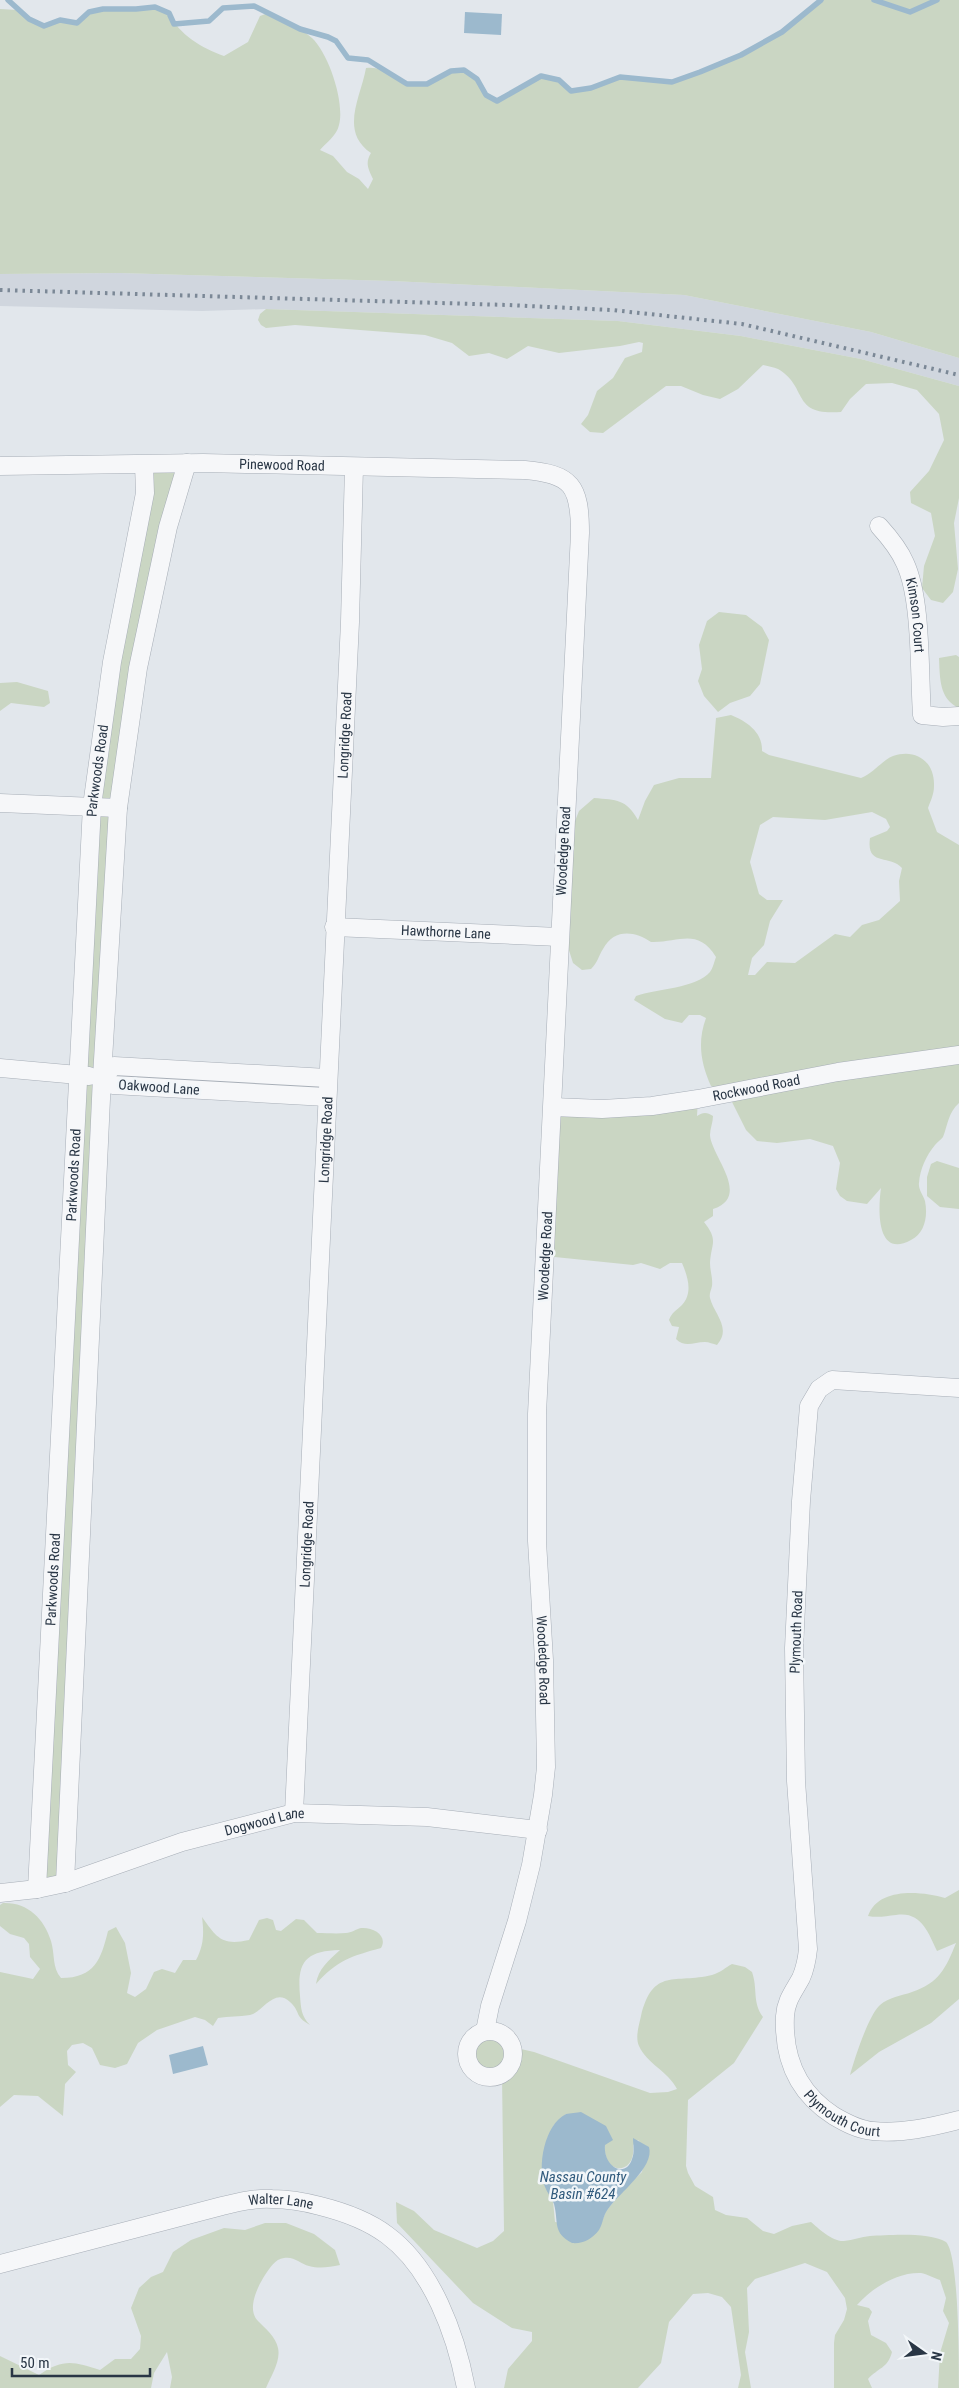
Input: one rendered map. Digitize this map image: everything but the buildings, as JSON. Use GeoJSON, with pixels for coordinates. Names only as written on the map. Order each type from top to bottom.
{"type":"FeatureCollection","features":[{"type":"Feature","properties":{"kind":"street","name":"Pinewood Road"},"geometry":{"type":"LineString","coordinates":[[0,466],[187,463],[354,468],[525,470],[556,474],[563,478]]}},
{"type":"Feature","properties":{"kind":"street","name":"Parkwoods Road"},"geometry":{"type":"LineString","coordinates":[[65,1883],[102,1076],[118,808],[138,668],[168,526],[187,463]]}},
{"type":"Feature","properties":{"kind":"street","name":"Parkwoods Road"},"geometry":{"type":"LineString","coordinates":[[37,1889],[92,806],[112,662],[145,492],[144,465]]}},
{"type":"Feature","properties":{"kind":"street","name":"Longridge Road"},"geometry":{"type":"LineString","coordinates":[[294,1813],[326,1097],[350,622],[354,468]]}},
{"type":"Feature","properties":{"kind":"street","name":"Woodedge Road"},"geometry":{"type":"LineString","coordinates":[[485,2031],[495,1989],[517,1921],[538,1830],[546,1768],[544,1660],[538,1541],[537,1414],[580,517],[574,493],[563,478]]}},
{"type":"Feature","properties":{"kind":"street","name":"Kimson Court"},"geometry":{"type":"LineString","coordinates":[[879,526],[900,551],[914,592],[922,715],[943,718],[959,716]]}},
{"type":"Feature","properties":{"kind":"street"},"geometry":{"type":"LineString","coordinates":[[0,803],[118,808]]}},
{"type":"Feature","properties":{"kind":"street","name":"Hawthorne Lane"},"geometry":{"type":"LineString","coordinates":[[334,927],[559,938]]}},
{"type":"Feature","properties":{"kind":"street","name":"Rockwood Road"},"geometry":{"type":"LineString","coordinates":[[552,1107],[602,1109],[652,1106],[838,1072],[959,1055]]}},
{"type":"Feature","properties":{"kind":"street","name":"Oakwood Lane"},"geometry":{"type":"LineString","coordinates":[[326,1097],[113,1085],[102,1076],[114,1066],[327,1078]]}},
{"type":"Feature","properties":{"kind":"street"},"geometry":{"type":"LineString","coordinates":[[0,1068],[102,1076]]}},
{"type":"Feature","properties":{"kind":"street","name":"Plymouth Road"},"geometry":{"type":"LineString","coordinates":[[785,2017],[787,2002],[806,1964],[808,1948],[796,1781],[794,1648],[801,1501],[809,1406],[819,1389],[832,1380],[959,1388]]}},
{"type":"Feature","properties":{"kind":"street","name":"Dogwood Lane"},"geometry":{"type":"LineString","coordinates":[[0,1893],[37,1889],[65,1883],[182,1842],[294,1813],[427,1817],[538,1830]]}},
{"type":"Feature","properties":{"kind":"street","name":"Plymouth Court"},"geometry":{"type":"LineString","coordinates":[[785,2017],[788,2048],[802,2088],[812,2099],[839,2119],[856,2127],[879,2131],[926,2128],[959,2120]]}},
{"type":"Feature","properties":{"kind":"street","name":"Walter Lane"},"geometry":{"type":"LineString","coordinates":[[0,2264],[222,2206],[252,2200],[282,2200],[328,2208],[376,2227],[389,2236],[412,2261],[440,2304],[455,2340],[466,2388]]}},
{"type":"Feature","properties":{"kind":"shaded area"},"geometry":{"type":"Polygon","coordinates":[[[119,273],[392,281],[684,295],[871,332],[959,358],[959,386],[861,359],[741,336],[618,321],[266,309],[202,311],[0,306],[0,274],[119,273]]]}},
{"type":"Feature","properties":{"kind":"green space"},"geometry":{"type":"Polygon","coordinates":[[[821,0],[959,0],[959,358],[871,332],[684,295],[392,281],[119,273],[0,274],[0,9],[17,10],[44,26],[60,20],[77,23],[89,12],[103,9],[155,7],[169,13],[173,21],[192,40],[224,56],[248,42],[260,16],[268,13],[285,21],[307,34],[318,45],[330,67],[338,92],[340,116],[338,129],[320,150],[333,156],[347,172],[359,179],[368,189],[373,179],[368,166],[371,153],[361,144],[356,135],[354,124],[357,102],[366,68],[378,69],[408,84],[424,83],[451,71],[464,70],[475,77],[489,97],[497,101],[541,76],[559,80],[571,91],[591,88],[620,77],[672,82],[741,55],[782,32],[821,0]]]}},
{"type":"Feature","properties":{"kind":"green space"},"geometry":{"type":"Polygon","coordinates":[[[266,309],[618,321],[741,336],[861,359],[959,386],[959,498],[954,523],[958,569],[953,592],[943,603],[931,600],[922,588],[924,566],[935,536],[931,513],[911,503],[910,492],[929,471],[944,440],[939,414],[917,390],[892,383],[866,384],[850,399],[841,412],[825,412],[814,410],[807,405],[788,376],[778,369],[763,365],[738,389],[720,399],[703,395],[681,386],[666,386],[603,433],[590,432],[581,424],[588,415],[597,391],[613,378],[625,358],[642,352],[643,343],[559,353],[528,346],[507,359],[489,353],[469,356],[452,343],[425,335],[295,325],[266,328],[258,320],[260,314],[266,309]]]}},
{"type":"Feature","properties":{"kind":"green space"},"geometry":{"type":"Polygon","coordinates":[[[187,463],[138,668],[102,1076],[114,1066],[327,1078],[326,1097],[102,1077],[65,1883],[37,1889],[92,806],[144,465],[187,463]]]}},
{"type":"Feature","properties":{"kind":"green space"},"geometry":{"type":"Polygon","coordinates":[[[719,612],[746,615],[762,627],[769,640],[760,684],[750,696],[730,703],[718,712],[704,696],[698,681],[702,669],[699,645],[707,621],[719,612]]]}},
{"type":"Feature","properties":{"kind":"green space"},"geometry":{"type":"Polygon","coordinates":[[[956,655],[959,657],[959,708],[952,704],[944,693],[939,658],[956,655]]]}},
{"type":"Feature","properties":{"kind":"green space"},"geometry":{"type":"Polygon","coordinates":[[[17,682],[48,691],[50,703],[44,707],[11,703],[0,711],[0,683],[17,682]]]}},
{"type":"Feature","properties":{"kind":"green space"},"geometry":{"type":"Polygon","coordinates":[[[731,715],[748,724],[760,738],[762,751],[769,755],[861,778],[893,756],[901,754],[916,755],[927,763],[933,777],[934,789],[928,808],[937,832],[959,845],[959,1103],[950,1115],[943,1137],[932,1149],[922,1168],[919,1185],[925,1201],[926,1218],[922,1229],[916,1237],[900,1244],[891,1243],[885,1237],[882,1229],[879,1208],[881,1188],[867,1204],[847,1201],[840,1196],[836,1189],[840,1163],[833,1146],[810,1139],[777,1143],[757,1141],[746,1130],[728,1094],[711,1086],[708,1078],[701,1053],[703,1027],[706,1018],[700,1015],[689,1015],[682,1023],[665,1019],[634,1000],[636,996],[686,985],[704,977],[710,972],[716,957],[709,948],[702,942],[694,939],[651,942],[645,938],[625,933],[608,942],[591,969],[582,970],[573,963],[567,944],[563,851],[579,811],[594,798],[609,799],[625,804],[638,820],[645,801],[654,785],[679,778],[711,778],[716,718],[731,715]],[[872,812],[825,820],[773,817],[760,825],[750,862],[759,894],[767,900],[783,900],[770,921],[764,945],[752,958],[748,975],[755,975],[767,962],[795,963],[835,934],[850,937],[862,925],[879,920],[900,901],[899,881],[902,868],[891,861],[875,857],[871,853],[870,838],[887,831],[890,827],[886,819],[872,812]]]}},
{"type":"Feature","properties":{"kind":"green space"},"geometry":{"type":"Polygon","coordinates":[[[698,1099],[697,1116],[705,1113],[713,1116],[710,1135],[712,1144],[729,1185],[729,1195],[724,1203],[713,1209],[713,1216],[704,1222],[713,1238],[710,1263],[712,1286],[710,1298],[721,1321],[723,1333],[717,1345],[705,1342],[686,1344],[676,1339],[679,1327],[672,1326],[669,1320],[673,1313],[682,1305],[687,1295],[688,1279],[682,1263],[670,1263],[660,1269],[641,1263],[633,1265],[545,1256],[553,1107],[698,1099]]]}},
{"type":"Feature","properties":{"kind":"green space"},"geometry":{"type":"Polygon","coordinates":[[[937,1161],[959,1168],[959,1209],[940,1207],[927,1196],[927,1177],[931,1164],[937,1161]]]}},
{"type":"Feature","properties":{"kind":"green space"},"geometry":{"type":"Polygon","coordinates":[[[959,1890],[959,1999],[931,2023],[879,2052],[850,2075],[862,2038],[871,2018],[880,2005],[887,2000],[929,1984],[945,1967],[956,1943],[937,1951],[927,1930],[918,1920],[912,1916],[905,1915],[868,1916],[873,1907],[881,1900],[890,1896],[913,1893],[945,1898],[959,1890]]]}},
{"type":"Feature","properties":{"kind":"green space"},"geometry":{"type":"Polygon","coordinates":[[[3,1903],[20,1905],[33,1913],[44,1925],[51,1941],[55,1965],[61,1978],[82,1975],[89,1971],[99,1958],[108,1931],[116,1927],[125,1943],[131,1973],[127,1993],[135,1997],[146,1989],[154,1972],[162,1969],[175,1973],[183,1960],[196,1960],[203,1939],[202,1917],[216,1935],[221,1939],[232,1942],[249,1940],[259,1920],[267,1918],[273,1920],[276,1930],[281,1931],[296,1919],[304,1920],[317,1933],[342,1933],[361,1928],[371,1929],[381,1936],[383,1944],[381,1948],[338,1964],[316,1984],[322,1969],[340,1950],[319,1953],[311,1956],[306,1961],[302,1967],[299,1984],[301,2008],[303,2015],[310,2025],[302,2019],[290,2002],[279,1997],[250,2015],[218,2018],[213,2026],[205,2020],[195,2017],[157,2030],[138,2043],[127,2064],[115,2068],[100,2065],[92,2048],[83,2043],[72,2045],[67,2051],[68,2065],[76,2072],[65,2084],[63,2116],[38,2096],[14,2095],[0,2107],[0,1972],[33,1979],[40,1969],[30,1957],[29,1944],[24,1938],[10,1934],[0,1926],[0,1905],[3,1903]]]}},
{"type":"Feature","properties":{"kind":"green space"},"geometry":{"type":"Polygon","coordinates":[[[732,1964],[745,1967],[752,1972],[757,2006],[763,2017],[734,2063],[688,2100],[686,2166],[688,2173],[695,2186],[713,2197],[715,2210],[726,2215],[747,2218],[763,2231],[774,2234],[792,2226],[811,2222],[826,2234],[840,2241],[870,2236],[909,2235],[930,2237],[946,2242],[954,2267],[956,2287],[959,2388],[938,2388],[940,2353],[949,2323],[943,2311],[946,2298],[940,2280],[926,2274],[912,2273],[886,2282],[857,2305],[869,2308],[872,2312],[868,2321],[871,2335],[886,2343],[892,2352],[885,2365],[868,2379],[872,2388],[834,2388],[834,2343],[835,2335],[844,2320],[847,2309],[845,2298],[827,2272],[805,2263],[755,2279],[747,2288],[749,2332],[745,2352],[751,2388],[738,2388],[741,2375],[731,2307],[722,2297],[708,2293],[693,2294],[669,2322],[661,2363],[638,2388],[504,2388],[508,2369],[532,2341],[532,2332],[512,2328],[473,2303],[397,2223],[396,2202],[414,2211],[434,2230],[477,2248],[493,2241],[504,2231],[502,2075],[488,2076],[478,2073],[470,2067],[466,2059],[466,2051],[470,2042],[477,2035],[488,2031],[496,2031],[508,2040],[512,2047],[534,2052],[650,2093],[668,2092],[677,2089],[668,2077],[647,2058],[638,2042],[638,2027],[646,2001],[652,1990],[667,1980],[712,1975],[732,1964]],[[566,2114],[554,2125],[547,2139],[555,2222],[599,2229],[606,2211],[624,2189],[642,2172],[646,2146],[638,2140],[633,2145],[633,2155],[630,2162],[625,2167],[619,2168],[614,2167],[609,2162],[605,2145],[566,2114]]]}},
{"type":"Feature","properties":{"kind":"green space"},"geometry":{"type":"Polygon","coordinates":[[[265,2223],[286,2223],[314,2234],[335,2250],[340,2265],[317,2267],[306,2265],[291,2258],[284,2258],[273,2264],[262,2280],[254,2298],[253,2310],[258,2321],[275,2340],[279,2353],[266,2388],[170,2388],[172,2377],[167,2352],[154,2373],[151,2388],[0,2388],[0,2356],[39,2375],[62,2364],[83,2365],[100,2370],[115,2359],[131,2359],[140,2349],[141,2336],[131,2308],[139,2288],[151,2277],[163,2272],[173,2252],[191,2240],[224,2228],[245,2230],[265,2223]]]}},
{"type":"Feature","properties":{"kind":"water"},"geometry":{"type":"Polygon","coordinates":[[[465,12],[502,14],[501,35],[464,33],[465,12]]]}},
{"type":"Feature","properties":{"kind":"water"},"geometry":{"type":"Polygon","coordinates":[[[203,2046],[208,2065],[173,2074],[169,2055],[203,2046]]]}},
{"type":"Feature","properties":{"kind":"water","name":"Nassau County Basin #624"},"geometry":{"type":"Polygon","coordinates":[[[581,2112],[606,2126],[613,2140],[605,2145],[605,2153],[611,2164],[616,2168],[625,2168],[629,2165],[633,2154],[633,2138],[649,2147],[649,2155],[642,2171],[606,2211],[600,2228],[596,2233],[584,2242],[572,2243],[561,2235],[557,2226],[554,2204],[543,2179],[542,2158],[552,2127],[558,2119],[566,2114],[581,2112]]]}},
{"type":"Feature","properties":{"kind":"waterway"},"geometry":{"type":"LineString","coordinates":[[8,0],[29,19],[44,26],[60,20],[77,23],[89,12],[103,9],[155,7],[169,13],[174,24],[209,21],[223,8],[254,6],[300,29],[336,41],[348,58],[368,60],[407,84],[427,84],[451,71],[464,70],[477,79],[486,95],[497,101],[541,76],[559,80],[571,91],[591,88],[620,77],[672,82],[741,55],[782,32],[821,0]]}},
{"type":"Feature","properties":{"kind":"waterway"},"geometry":{"type":"LineString","coordinates":[[874,0],[910,12],[937,0]]}},
{"type":"Feature","properties":{"kind":"railway"},"geometry":{"type":"LineString","coordinates":[[0,290],[508,305],[612,310],[742,324],[959,375]]}}]}
